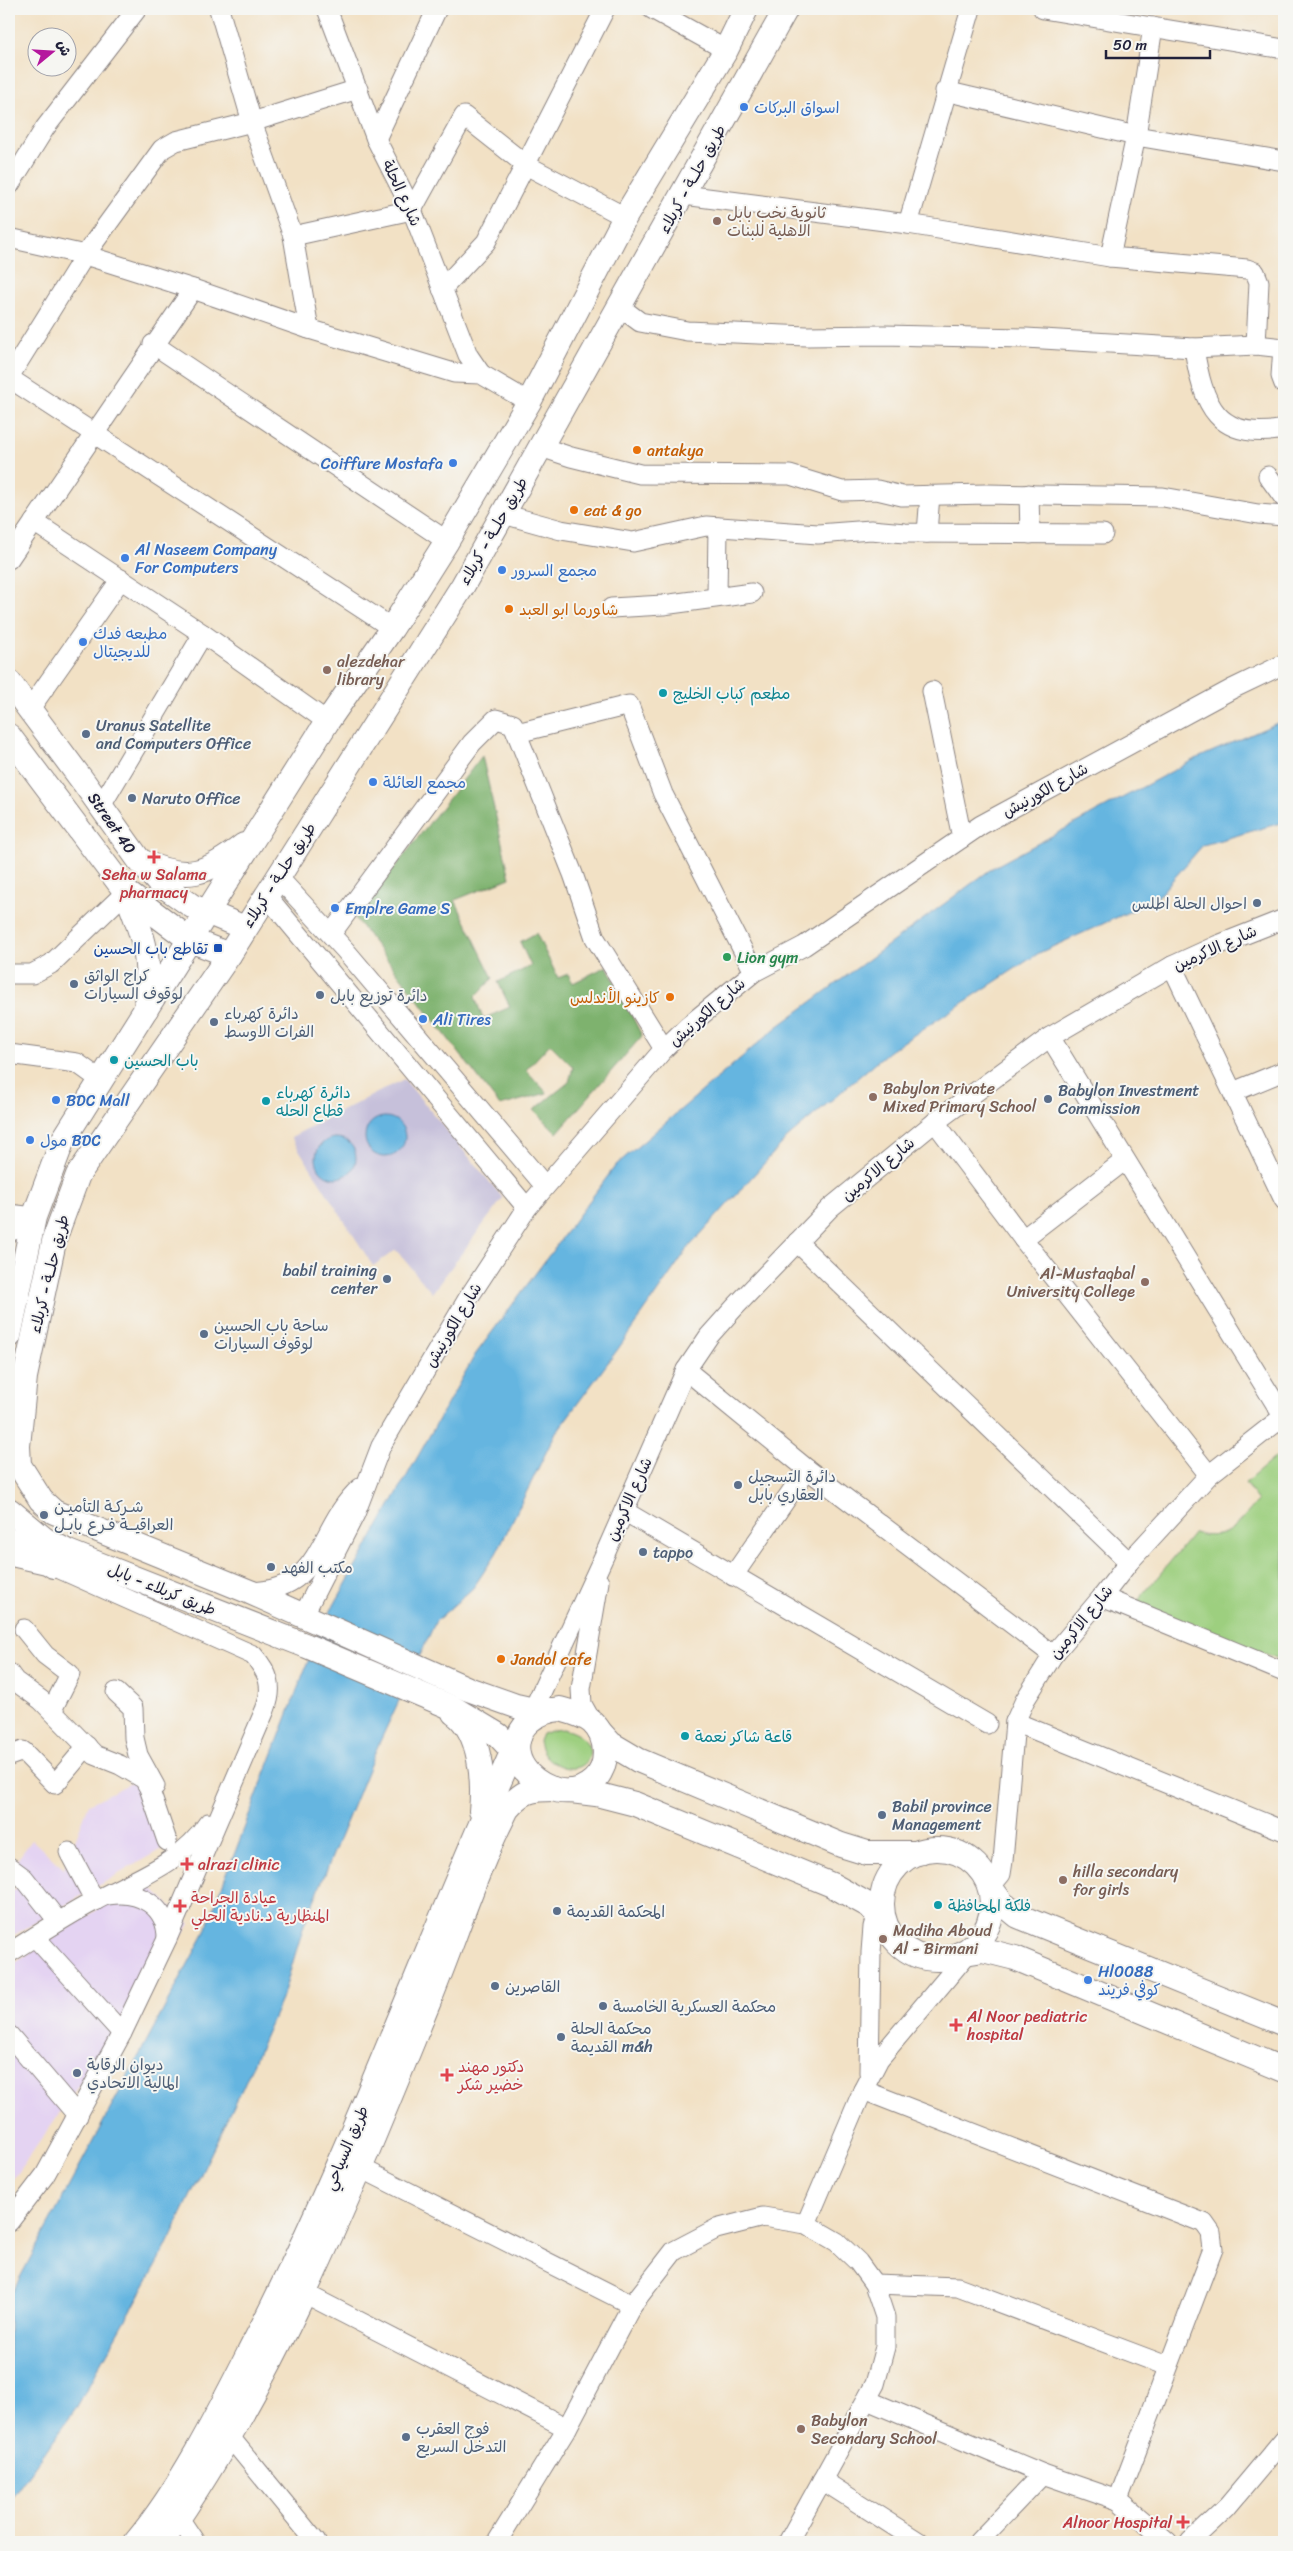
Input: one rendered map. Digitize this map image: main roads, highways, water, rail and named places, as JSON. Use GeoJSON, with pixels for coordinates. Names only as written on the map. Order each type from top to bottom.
{"type":"FeatureCollection","features":[{"type":"Feature","properties":{"kind":"main road","name":"طريق حلــة - كربلاء"},"geometry":{"type":"LineString","coordinates":[[9,1336],[33,1220],[62,1142],[328,722],[392,628],[447,541],[529,402],[625,217],[726,50],[746,9]]}},
{"type":"Feature","properties":{"kind":"main road","name":"طريق حلــة - كربلاء"},"geometry":{"type":"LineString","coordinates":[[13,1518],[25,1378],[55,1237],[78,1175],[229,955],[245,928],[278,892],[462,587],[684,195],[786,9]]}},
{"type":"Feature","properties":{"kind":"main road","name":"Street 40"},"geometry":{"type":"LineString","coordinates":[[9,682],[156,881],[192,906],[245,928]]}},
{"type":"Feature","properties":{"kind":"main road","name":"Street 40"},"geometry":{"type":"LineString","coordinates":[[9,736],[126,892],[190,940],[229,955]]}},
{"type":"Feature","properties":{"kind":"main road"},"geometry":{"type":"LineString","coordinates":[[139,860],[168,872],[193,874],[206,871],[222,862],[255,836]]}},
{"type":"Feature","properties":{"kind":"main road"},"geometry":{"type":"LineString","coordinates":[[126,892],[147,949],[148,989],[146,1012]]}},
{"type":"Feature","properties":{"kind":"main road"},"geometry":{"type":"LineString","coordinates":[[19,1465],[41,1500],[54,1512],[250,1592],[500,1701],[528,1733],[536,1782],[562,1790],[596,1794],[635,1804],[854,1895],[870,1906],[898,1944],[918,1956],[941,1960],[967,1951],[983,1950],[1015,1958],[1284,2070]]}},
{"type":"Feature","properties":{"kind":"main road"},"geometry":{"type":"LineString","coordinates":[[13,1518],[54,1512]]}},
{"type":"Feature","properties":{"kind":"main road"},"geometry":{"type":"LineString","coordinates":[[13,1518],[53,1566],[42,1528],[44,1521],[54,1512]]}},
{"type":"Feature","properties":{"kind":"main road","name":"طريق كربلاء - بابل"},"geometry":{"type":"LineString","coordinates":[[13,1518],[44,1539],[68,1552],[307,1646],[436,1700]]}},
{"type":"Feature","properties":{"kind":"main road"},"geometry":{"type":"LineString","coordinates":[[436,1700],[498,1735],[528,1733],[560,1709],[581,1716],[596,1727],[611,1744],[638,1760],[841,1845],[867,1853],[918,1853]]}},
{"type":"Feature","properties":{"kind":"main road"},"geometry":{"type":"LineString","coordinates":[[436,1700],[458,1715],[468,1728],[475,1747],[482,1800],[477,1832]]}},
{"type":"Feature","properties":{"kind":"main road"},"geometry":{"type":"LineString","coordinates":[[562,1790],[584,1788],[595,1780],[602,1768],[605,1756],[604,1744],[596,1727]]}},
{"type":"Feature","properties":{"kind":"main road","name":"طريق السياحي"},"geometry":{"type":"LineString","coordinates":[[136,2542],[162,2506],[279,2318],[304,2293],[318,2238],[342,2160],[477,1832],[528,1733]]}},
{"type":"Feature","properties":{"kind":"main road","name":"طريق السياحي"},"geometry":{"type":"LineString","coordinates":[[162,2542],[230,2436],[279,2318],[318,2238],[361,2168],[508,1809],[519,1796],[538,1789],[562,1790]]}},
{"type":"Feature","properties":{"kind":"main road"},"geometry":{"type":"LineString","coordinates":[[881,1919],[885,1885],[895,1868],[910,1855],[929,1849],[948,1850],[966,1857],[981,1870],[990,1888],[1002,1903],[1018,1916],[1284,2024]]}},
{"type":"Feature","properties":{"kind":"main road"},"geometry":{"type":"LineString","coordinates":[[967,1951],[985,1932],[991,1916],[990,1888]]}},
{"type":"Feature","properties":{"kind":"water"},"geometry":{"type":"Polygon","coordinates":[[[1284,720],[1284,822],[1203,845],[1155,900],[1039,953],[888,1052],[787,1138],[689,1247],[618,1349],[555,1434],[497,1552],[473,1588],[436,1621],[376,1750],[304,1925],[283,1995],[243,2087],[161,2257],[75,2410],[9,2499],[9,2298],[203,1936],[320,1630],[475,1355],[616,1165],[777,1027],[994,867],[1191,761],[1284,720]]]}},
{"type":"Feature","properties":{"kind":"water"},"geometry":{"type":"Polygon","coordinates":[[[381,1117],[389,1117],[396,1120],[402,1126],[405,1137],[402,1148],[396,1154],[389,1157],[381,1157],[374,1154],[368,1148],[365,1141],[365,1133],[368,1126],[374,1120],[381,1117]]]}},
{"type":"Feature","properties":{"kind":"water"},"geometry":{"type":"Polygon","coordinates":[[[332,1138],[340,1138],[347,1141],[353,1147],[356,1158],[353,1169],[347,1175],[340,1178],[332,1178],[325,1175],[319,1169],[316,1162],[316,1154],[319,1147],[325,1141],[332,1138]]]}},
{"type":"Feature","properties":{"kind":"place","name":"اسواق البركات"},"geometry":{"type":"Point","coordinates":[744,107]}},
{"type":"Feature","properties":{"kind":"place","name":"ثانوية نخب بابل الاهلية للبنات"},"geometry":{"type":"Point","coordinates":[717,221]}},
{"type":"Feature","properties":{"kind":"place","name":"antakya"},"geometry":{"type":"Point","coordinates":[637,450]}},
{"type":"Feature","properties":{"kind":"place","name":"Coiffure Mostafa"},"geometry":{"type":"Point","coordinates":[453,463]}},
{"type":"Feature","properties":{"kind":"place","name":"eat & go"},"geometry":{"type":"Point","coordinates":[574,510]}},
{"type":"Feature","properties":{"kind":"place","name":"Al Naseem Company For Computers"},"geometry":{"type":"Point","coordinates":[125,558]}},
{"type":"Feature","properties":{"kind":"place","name":"مجمع السرور"},"geometry":{"type":"Point","coordinates":[502,570]}},
{"type":"Feature","properties":{"kind":"place","name":"شاورما ابو العبد"},"geometry":{"type":"Point","coordinates":[509,609]}},
{"type":"Feature","properties":{"kind":"place","name":"مطبعه فدك للديجيتال"},"geometry":{"type":"Point","coordinates":[83,642]}},
{"type":"Feature","properties":{"kind":"place","name":"alezdehar library"},"geometry":{"type":"Point","coordinates":[327,670]}},
{"type":"Feature","properties":{"kind":"place","name":"مطعم كباب الخليج"},"geometry":{"type":"Point","coordinates":[663,693]}},
{"type":"Feature","properties":{"kind":"place","name":"Uranus Satellite and Computers Office"},"geometry":{"type":"Point","coordinates":[86,734]}},
{"type":"Feature","properties":{"kind":"place","name":"مجمع العائلة"},"geometry":{"type":"Point","coordinates":[373,782]}},
{"type":"Feature","properties":{"kind":"place","name":"Naruto Office"},"geometry":{"type":"Point","coordinates":[132,798]}},
{"type":"Feature","properties":{"kind":"place","name":"Seha w Salama pharmacy"},"geometry":{"type":"Point","coordinates":[154,857]}},
{"type":"Feature","properties":{"kind":"place","name":"احوال الحلة اطلس"},"geometry":{"type":"Point","coordinates":[1257,903]}},
{"type":"Feature","properties":{"kind":"place","name":"Emplre Game S"},"geometry":{"type":"Point","coordinates":[335,908]}},
{"type":"Feature","properties":{"kind":"place","name":"تقاطع باب الحسين"},"geometry":{"type":"Point","coordinates":[218,948]}},
{"type":"Feature","properties":{"kind":"place","name":"Lion gym"},"geometry":{"type":"Point","coordinates":[727,957]}},
{"type":"Feature","properties":{"kind":"place","name":"كراج الواثق لوقوف السيارات"},"geometry":{"type":"Point","coordinates":[74,984]}},
{"type":"Feature","properties":{"kind":"place","name":"دائرة توزيع بابل"},"geometry":{"type":"Point","coordinates":[320,995]}},
{"type":"Feature","properties":{"kind":"place","name":"كازينو الأندلس"},"geometry":{"type":"Point","coordinates":[670,997]}},
{"type":"Feature","properties":{"kind":"place","name":"Ali Tires"},"geometry":{"type":"Point","coordinates":[423,1019]}},
{"type":"Feature","properties":{"kind":"place","name":"دائرة كهرباء الفرات الاوسط"},"geometry":{"type":"Point","coordinates":[214,1022]}},
{"type":"Feature","properties":{"kind":"place","name":"باب الحسين"},"geometry":{"type":"Point","coordinates":[114,1060]}},
{"type":"Feature","properties":{"kind":"place","name":"Babylon Private Mixed Primary School"},"geometry":{"type":"Point","coordinates":[873,1097]}},
{"type":"Feature","properties":{"kind":"place","name":"Babylon Investment Commission"},"geometry":{"type":"Point","coordinates":[1048,1099]}},
{"type":"Feature","properties":{"kind":"place","name":"BDC Mall"},"geometry":{"type":"Point","coordinates":[56,1100]}},
{"type":"Feature","properties":{"kind":"place","name":"دائرة كهرباء قطاع الحله"},"geometry":{"type":"Point","coordinates":[266,1101]}},
{"type":"Feature","properties":{"kind":"place","name":"مول BDC"},"geometry":{"type":"Point","coordinates":[30,1140]}},
{"type":"Feature","properties":{"kind":"place","name":"babil training center"},"geometry":{"type":"Point","coordinates":[387,1279]}},
{"type":"Feature","properties":{"kind":"place","name":"Al-Mustaqbal University College"},"geometry":{"type":"Point","coordinates":[1145,1282]}},
{"type":"Feature","properties":{"kind":"place","name":"ساحة باب الحسين لوقوف السيارات"},"geometry":{"type":"Point","coordinates":[204,1334]}},
{"type":"Feature","properties":{"kind":"place","name":"دائرة التسجيل العقاري بابل"},"geometry":{"type":"Point","coordinates":[738,1485]}},
{"type":"Feature","properties":{"kind":"place","name":"شـركـة التأميـن العراقيــة فـرع بابـل"},"geometry":{"type":"Point","coordinates":[44,1515]}},
{"type":"Feature","properties":{"kind":"place","name":"tappo"},"geometry":{"type":"Point","coordinates":[643,1552]}},
{"type":"Feature","properties":{"kind":"place","name":"مكتب الفهد"},"geometry":{"type":"Point","coordinates":[271,1567]}},
{"type":"Feature","properties":{"kind":"place","name":"Jandol cafe"},"geometry":{"type":"Point","coordinates":[501,1659]}},
{"type":"Feature","properties":{"kind":"place","name":"قاعة شاكر نعمة"},"geometry":{"type":"Point","coordinates":[685,1736]}},
{"type":"Feature","properties":{"kind":"place","name":"Babil province Management"},"geometry":{"type":"Point","coordinates":[882,1815]}},
{"type":"Feature","properties":{"kind":"place","name":"alrazi clinic"},"geometry":{"type":"Point","coordinates":[187,1864]}},
{"type":"Feature","properties":{"kind":"place","name":"hilla secondary for girls"},"geometry":{"type":"Point","coordinates":[1063,1880]}},
{"type":"Feature","properties":{"kind":"place","name":"فلكة المحافظة"},"geometry":{"type":"Point","coordinates":[938,1905]}},
{"type":"Feature","properties":{"kind":"place","name":"عيادة الجراحة المنظارية د.نادية الحلي"},"geometry":{"type":"Point","coordinates":[180,1906]}},
{"type":"Feature","properties":{"kind":"place","name":"المحكمة القديمة"},"geometry":{"type":"Point","coordinates":[557,1911]}},
{"type":"Feature","properties":{"kind":"place","name":"Madiha Aboud Al - Birmani"},"geometry":{"type":"Point","coordinates":[883,1939]}},
{"type":"Feature","properties":{"kind":"place","name":"Hl0088 كوفي فريند"},"geometry":{"type":"Point","coordinates":[1088,1980]}},
{"type":"Feature","properties":{"kind":"place","name":"القاصرين"},"geometry":{"type":"Point","coordinates":[495,1986]}},
{"type":"Feature","properties":{"kind":"place","name":"محكمة العسكرية الخامسة"},"geometry":{"type":"Point","coordinates":[603,2006]}},
{"type":"Feature","properties":{"kind":"place","name":"Al Noor pediatric hospital"},"geometry":{"type":"Point","coordinates":[956,2025]}},
{"type":"Feature","properties":{"kind":"place","name":"محكمة الحلة القديمة m&h"},"geometry":{"type":"Point","coordinates":[561,2037]}},
{"type":"Feature","properties":{"kind":"place","name":"ديوان الرقابة المالية الاتحادي"},"geometry":{"type":"Point","coordinates":[77,2073]}},
{"type":"Feature","properties":{"kind":"place","name":"دكتور مهند خضير شكر"},"geometry":{"type":"Point","coordinates":[447,2075]}},
{"type":"Feature","properties":{"kind":"place","name":"Babylon Secondary School"},"geometry":{"type":"Point","coordinates":[801,2429]}},
{"type":"Feature","properties":{"kind":"place","name":"فوج العقرب التدخل السريع"},"geometry":{"type":"Point","coordinates":[406,2437]}},
{"type":"Feature","properties":{"kind":"place","name":"Alnoor Hospital"},"geometry":{"type":"Point","coordinates":[1183,2522]}}]}
